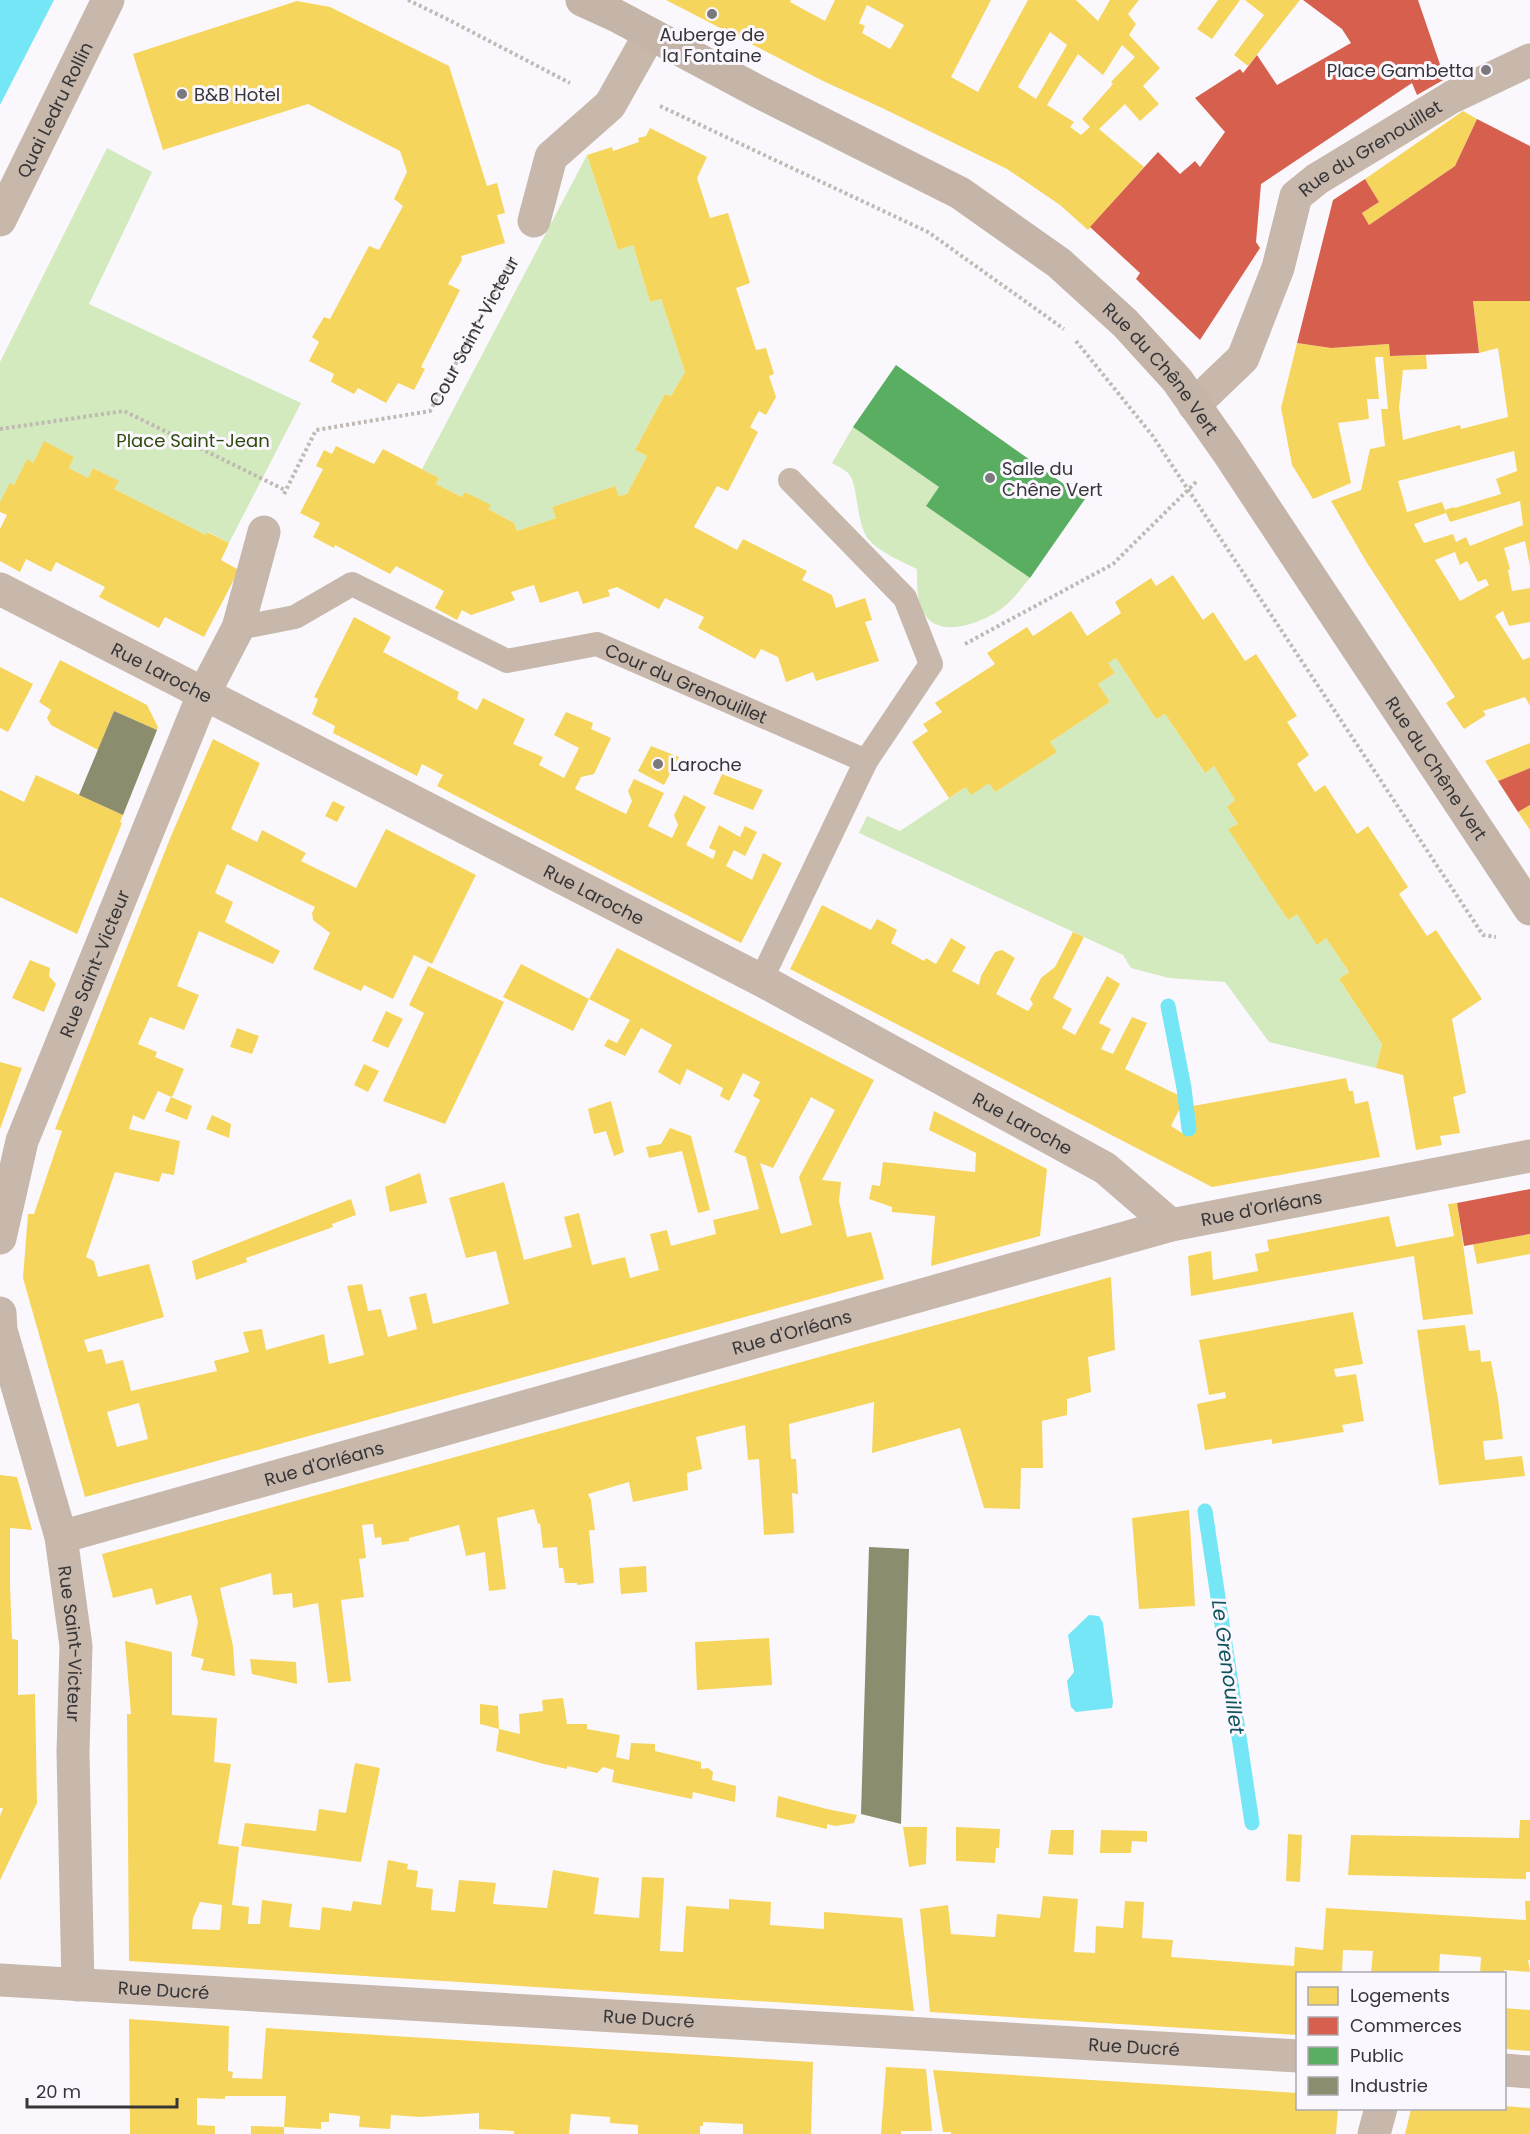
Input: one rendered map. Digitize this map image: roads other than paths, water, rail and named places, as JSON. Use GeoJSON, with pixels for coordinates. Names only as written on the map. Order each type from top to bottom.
{"type":"FeatureCollection","features":[{"type":"Feature","properties":{"kind":"main road","name":"Rue du Chêne Vert"},"geometry":{"type":"LineString","coordinates":[[582,0],[622,8],[650,34],[757,91],[960,193],[1059,263],[1125,323],[1177,380],[1227,451],[1530,909]]}},
{"type":"Feature","properties":{"kind":"street","name":"Quai Ledru Rollin"},"geometry":{"type":"LineString","coordinates":[[0,220],[108,0]]}},
{"type":"Feature","properties":{"kind":"street"},"geometry":{"type":"LineString","coordinates":[[534,221],[551,157],[610,105],[650,34]]}},
{"type":"Feature","properties":{"kind":"street","name":"Rue du Grenouillet"},"geometry":{"type":"LineString","coordinates":[[1194,405],[1243,358],[1278,268],[1296,196],[1317,179],[1452,97],[1530,60]]}},
{"type":"Feature","properties":{"kind":"street"},"geometry":{"type":"LineString","coordinates":[[203,695],[238,628],[264,532]]}},
{"type":"Feature","properties":{"kind":"street","name":"Rue Laroche"},"geometry":{"type":"LineString","coordinates":[[0,589],[761,980],[1105,1168],[1171,1225]]}},
{"type":"Feature","properties":{"kind":"street","name":"Rue Saint-Victeur"},"geometry":{"type":"LineString","coordinates":[[0,1238],[22,1141],[203,695]]}},
{"type":"Feature","properties":{"kind":"street","name":"Rue d'Orléans"},"geometry":{"type":"LineString","coordinates":[[61,1537],[1171,1225],[1530,1156]]}},
{"type":"Feature","properties":{"kind":"street","name":"Rue Saint-Victeur"},"geometry":{"type":"LineString","coordinates":[[0,1313],[1,1330],[61,1537],[76,1646],[73,1752],[80,1985]]}},
{"type":"Feature","properties":{"kind":"street","name":"Rue Ducré"},"geometry":{"type":"LineString","coordinates":[[0,1980],[1296,2056]]}},
{"type":"Feature","properties":{"kind":"street"},"geometry":{"type":"LineString","coordinates":[[1506,2070],[1530,2072]]}},
{"type":"Feature","properties":{"kind":"street"},"geometry":{"type":"LineString","coordinates":[[1374,2134],[1381,2110]]}},
{"type":"Feature","properties":{"kind":"lane"},"geometry":{"type":"LineString","coordinates":[[761,980],[866,761],[931,664],[905,598],[790,480]]}},
{"type":"Feature","properties":{"kind":"lane","name":"Cour du Grenouillet"},"geometry":{"type":"LineString","coordinates":[[238,628],[296,617],[352,584],[507,661],[597,644],[866,761]]}},
{"type":"Feature","properties":{"kind":"water"},"geometry":{"type":"Polygon","coordinates":[[[0,0],[54,0],[0,105],[0,0]]]}},
{"type":"Feature","properties":{"kind":"water"},"geometry":{"type":"Polygon","coordinates":[[[1089,1615],[1099,1616],[1103,1623],[1113,1702],[1112,1708],[1076,1712],[1071,1707],[1067,1681],[1074,1672],[1068,1635],[1089,1615]]]}},
{"type":"Feature","properties":{"kind":"waterway","name":"Le Grenouillet"},"geometry":{"type":"LineString","coordinates":[[1168,1006],[1184,1088],[1189,1129]]}},
{"type":"Feature","properties":{"kind":"waterway","name":"Le Grenouillet"},"geometry":{"type":"LineString","coordinates":[[1205,1511],[1252,1823]]}},
{"type":"Feature","properties":{"kind":"place","name":"Auberge de la Fontaine"},"geometry":{"type":"Point","coordinates":[712,14]}},
{"type":"Feature","properties":{"kind":"place","name":"Place Gambetta"},"geometry":{"type":"Point","coordinates":[1486,70]}},
{"type":"Feature","properties":{"kind":"place","name":"B&B Hotel"},"geometry":{"type":"Point","coordinates":[182,94]}},
{"type":"Feature","properties":{"kind":"place","name":"Salle du Chêne Vert"},"geometry":{"type":"Point","coordinates":[990,478]}},
{"type":"Feature","properties":{"kind":"place","name":"Laroche"},"geometry":{"type":"Point","coordinates":[658,764]}},
{"type":"Feature","properties":{"kind":"park label","name":"Place Saint-Jean"},"geometry":{"type":"Point","coordinates":[193,440]}}]}
